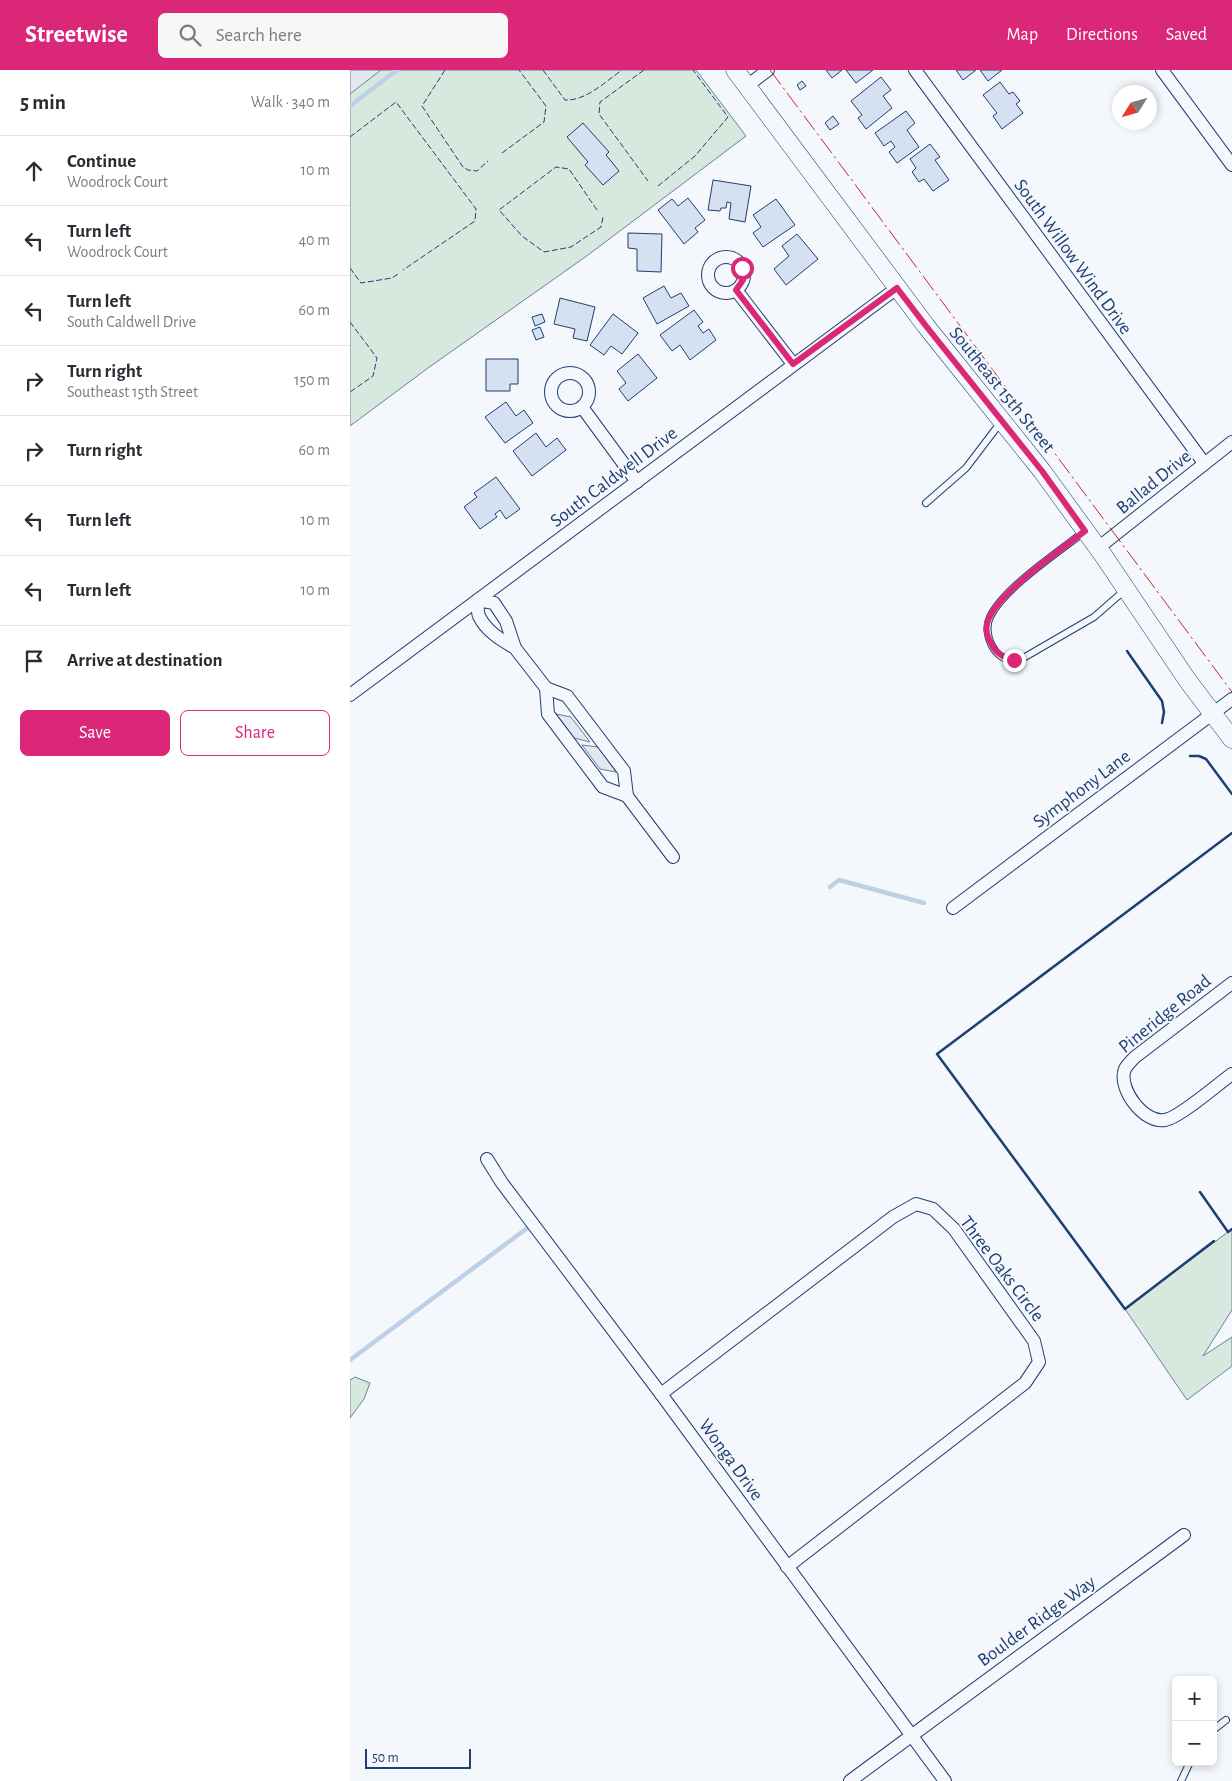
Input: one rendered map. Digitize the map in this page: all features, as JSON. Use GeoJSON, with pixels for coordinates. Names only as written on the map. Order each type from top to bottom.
{"type":"FeatureCollection","features":[{"type":"Feature","properties":{"kind":"main road","name":"Southeast 15th Street"},"geometry":{"type":"LineString","coordinates":[[735,70],[926,326],[1042,471],[1098,548],[1188,681],[1232,739]]}},
{"type":"Feature","properties":{"kind":"street"},"geometry":{"type":"LineString","coordinates":[[747,86],[768,70]]}},
{"type":"Feature","properties":{"kind":"street","name":"South Willow Wind Drive"},"geometry":{"type":"LineString","coordinates":[[915,70],[1204,464]]}},
{"type":"Feature","properties":{"kind":"street"},"geometry":{"type":"LineString","coordinates":[[1162,70],[1232,165]]}},
{"type":"Feature","properties":{"kind":"street","name":"South Caldwell Drive"},"geometry":{"type":"LineString","coordinates":[[350,695],[897,288]]}},
{"type":"Feature","properties":{"kind":"street"},"geometry":{"type":"LineString","coordinates":[[736,290],[793,364]]}},
{"type":"Feature","properties":{"kind":"street"},"geometry":{"type":"LineString","coordinates":[[582,407],[637,482]]}},
{"type":"Feature","properties":{"kind":"street","name":"Ballad Drive"},"geometry":{"type":"LineString","coordinates":[[1098,548],[1232,442]]}},
{"type":"Feature","properties":{"kind":"street"},"geometry":{"type":"LineString","coordinates":[[515,648],[491,632],[478,616],[478,600],[494,603],[506,621],[515,648],[546,688],[567,696],[624,771],[627,796],[673,857]]}},
{"type":"Feature","properties":{"kind":"street"},"geometry":{"type":"LineString","coordinates":[[491,632],[506,621]]}},
{"type":"Feature","properties":{"kind":"street"},"geometry":{"type":"LineString","coordinates":[[546,688],[548,714],[603,787],[627,796]]}},
{"type":"Feature","properties":{"kind":"street","name":"Symphony Lane"},"geometry":{"type":"LineString","coordinates":[[953,908],[1232,699]]}},
{"type":"Feature","properties":{"kind":"street","name":"Pineridge Road"},"geometry":{"type":"LineString","coordinates":[[1232,983],[1135,1057],[1125,1068],[1124,1082],[1127,1092],[1145,1115],[1153,1119],[1164,1120],[1176,1116],[1232,1074]]}},
{"type":"Feature","properties":{"kind":"street","name":"Wonga Drive"},"geometry":{"type":"LineString","coordinates":[[487,1159],[502,1183],[661,1394],[945,1781]]}},
{"type":"Feature","properties":{"kind":"street","name":"Three Oaks Circle"},"geometry":{"type":"LineString","coordinates":[[661,1394],[893,1217],[916,1204],[933,1210],[954,1229],[1034,1341],[1040,1362],[1025,1383],[787,1567]]}},
{"type":"Feature","properties":{"kind":"street","name":"Boulder Ridge Way"},"geometry":{"type":"LineString","coordinates":[[850,1781],[1184,1535]]}},
{"type":"Feature","properties":{"kind":"lane"},"geometry":{"type":"LineString","coordinates":[[926,503],[966,468],[1002,421]]}},
{"type":"Feature","properties":{"kind":"lane"},"geometry":{"type":"LineString","coordinates":[[1085,531],[1034,571],[996,607],[986,627],[987,635],[997,653],[1007,659],[1014,660],[1025,657],[1094,616],[1126,590]]}},
{"type":"Feature","properties":{"kind":"lane"},"geometry":{"type":"LineString","coordinates":[[1217,1727],[1226,1720]]}},
{"type":"Feature","properties":{"kind":"lane"},"geometry":{"type":"LineString","coordinates":[[1181,1781],[1188,1766]]}},
{"type":"Feature","properties":{"kind":"shaded area"},"geometry":{"type":"Polygon","coordinates":[[[350,70],[696,70],[746,136],[588,255],[428,368],[350,426],[350,70]]]}},
{"type":"Feature","properties":{"kind":"shaded area"},"geometry":{"type":"Polygon","coordinates":[[[350,70],[381,70],[350,94],[350,70]]]}},
{"type":"Feature","properties":{"kind":"shaded area"},"geometry":{"type":"Polygon","coordinates":[[[556,714],[571,717],[590,742],[574,738],[556,714]]]}},
{"type":"Feature","properties":{"kind":"shaded area"},"geometry":{"type":"Polygon","coordinates":[[[582,745],[598,747],[616,772],[600,769],[582,745]]]}},
{"type":"Feature","properties":{"kind":"shaded area"},"geometry":{"type":"Polygon","coordinates":[[[1232,1229],[1232,1310],[1203,1356],[1232,1337],[1232,1366],[1187,1400],[1125,1309],[1232,1229]]]}},
{"type":"Feature","properties":{"kind":"shaded area"},"geometry":{"type":"Polygon","coordinates":[[[355,1377],[370,1383],[364,1399],[350,1418],[350,1380],[355,1377]]]}},
{"type":"Feature","properties":{"kind":"building"},"geometry":{"type":"Polygon","coordinates":[[[826,70],[842,70],[832,78],[826,70]]]}},
{"type":"Feature","properties":{"kind":"building"},"geometry":{"type":"Polygon","coordinates":[[[846,70],[873,70],[856,83],[846,70]]]}},
{"type":"Feature","properties":{"kind":"building"},"geometry":{"type":"Polygon","coordinates":[[[956,70],[976,70],[963,80],[956,70]]]}},
{"type":"Feature","properties":{"kind":"building"},"geometry":{"type":"Polygon","coordinates":[[[980,70],[1002,70],[988,81],[980,70]]]}},
{"type":"Feature","properties":{"kind":"building"},"geometry":{"type":"Polygon","coordinates":[[[881,77],[891,90],[883,96],[892,108],[866,129],[858,118],[862,115],[851,101],[881,77]]]}},
{"type":"Feature","properties":{"kind":"building"},"geometry":{"type":"Polygon","coordinates":[[[802,81],[806,86],[800,90],[797,85],[802,81]]]}},
{"type":"Feature","properties":{"kind":"building"},"geometry":{"type":"Polygon","coordinates":[[[1000,82],[1009,94],[1013,92],[1020,101],[1016,104],[1023,113],[1002,129],[993,116],[997,113],[983,95],[1000,82]]]}},
{"type":"Feature","properties":{"kind":"building"},"geometry":{"type":"Polygon","coordinates":[[[906,111],[915,123],[907,130],[919,147],[897,163],[889,152],[895,147],[891,141],[884,146],[875,133],[906,111]]]}},
{"type":"Feature","properties":{"kind":"building"},"geometry":{"type":"Polygon","coordinates":[[[833,116],[839,124],[830,130],[825,123],[833,116]]]}},
{"type":"Feature","properties":{"kind":"building"},"geometry":{"type":"Polygon","coordinates":[[[583,123],[609,152],[606,155],[619,171],[603,185],[585,165],[588,162],[567,137],[583,123]]]}},
{"type":"Feature","properties":{"kind":"building"},"geometry":{"type":"Polygon","coordinates":[[[930,144],[940,157],[935,160],[949,180],[933,191],[924,179],[919,182],[912,172],[916,168],[910,159],[930,144]]]}},
{"type":"Feature","properties":{"kind":"building"},"geometry":{"type":"Polygon","coordinates":[[[713,180],[751,186],[745,222],[729,219],[731,203],[727,202],[726,208],[721,208],[720,211],[708,210],[713,180]]]}},
{"type":"Feature","properties":{"kind":"building"},"geometry":{"type":"Polygon","coordinates":[[[688,198],[705,220],[695,228],[698,232],[684,244],[658,210],[672,199],[678,206],[688,198]]]}},
{"type":"Feature","properties":{"kind":"building"},"geometry":{"type":"Polygon","coordinates":[[[776,199],[795,225],[763,247],[753,233],[761,227],[753,215],[776,199]]]}},
{"type":"Feature","properties":{"kind":"building"},"geometry":{"type":"Polygon","coordinates":[[[628,233],[662,234],[661,272],[637,271],[637,249],[628,248],[628,233]]]}},
{"type":"Feature","properties":{"kind":"building"},"geometry":{"type":"Polygon","coordinates":[[[797,234],[818,259],[786,285],[774,269],[789,256],[782,246],[797,234]]]}},
{"type":"Feature","properties":{"kind":"building"},"geometry":{"type":"Polygon","coordinates":[[[664,286],[671,298],[681,293],[689,306],[657,324],[643,298],[664,286]]]}},
{"type":"Feature","properties":{"kind":"building"},"geometry":{"type":"Polygon","coordinates":[[[560,298],[595,307],[587,341],[573,338],[575,329],[554,324],[560,298]]]}},
{"type":"Feature","properties":{"kind":"building"},"geometry":{"type":"Polygon","coordinates":[[[694,310],[703,322],[698,326],[703,333],[709,329],[716,340],[690,360],[680,345],[672,351],[660,335],[694,310]]]}},
{"type":"Feature","properties":{"kind":"building"},"geometry":{"type":"Polygon","coordinates":[[[542,314],[545,322],[535,326],[532,317],[542,314]]]}},
{"type":"Feature","properties":{"kind":"building"},"geometry":{"type":"Polygon","coordinates":[[[613,314],[638,333],[622,354],[611,346],[604,355],[590,345],[613,314]]]}},
{"type":"Feature","properties":{"kind":"building"},"geometry":{"type":"Polygon","coordinates":[[[540,327],[544,337],[536,340],[532,330],[540,327]]]}},
{"type":"Feature","properties":{"kind":"building"},"geometry":{"type":"Polygon","coordinates":[[[638,354],[657,378],[628,401],[619,389],[626,383],[617,371],[638,354]]]}},
{"type":"Feature","properties":{"kind":"building"},"geometry":{"type":"Polygon","coordinates":[[[486,359],[518,359],[518,384],[510,384],[510,391],[486,391],[486,359]]]}},
{"type":"Feature","properties":{"kind":"building"},"geometry":{"type":"Polygon","coordinates":[[[506,402],[516,416],[524,410],[533,423],[505,443],[485,417],[506,402]]]}},
{"type":"Feature","properties":{"kind":"building"},"geometry":{"type":"Polygon","coordinates":[[[536,433],[546,447],[557,438],[566,450],[532,476],[513,451],[536,433]]]}},
{"type":"Feature","properties":{"kind":"building"},"geometry":{"type":"Polygon","coordinates":[[[496,477],[520,509],[506,519],[500,510],[495,514],[497,517],[480,529],[464,507],[477,497],[474,493],[496,477]]]}},
{"type":"Feature","properties":{"kind":"waterway"},"geometry":{"type":"LineString","coordinates":[[350,106],[397,70]]}},
{"type":"Feature","properties":{"kind":"waterway"},"geometry":{"type":"LineString","coordinates":[[830,887],[839,880],[924,903]]}},
{"type":"Feature","properties":{"kind":"waterway"},"geometry":{"type":"LineString","coordinates":[[350,1360],[526,1229]]}},
{"type":"Feature","properties":{"kind":"fence"},"geometry":{"type":"LineString","coordinates":[[445,70],[422,106],[463,167],[468,170],[477,171],[488,161]]}},
{"type":"Feature","properties":{"kind":"fence"},"geometry":{"type":"LineString","coordinates":[[502,153],[544,122],[546,106],[519,70]]}},
{"type":"Feature","properties":{"kind":"fence"},"geometry":{"type":"LineString","coordinates":[[543,70],[565,100],[588,94],[622,70]]}},
{"type":"Feature","properties":{"kind":"fence"},"geometry":{"type":"LineString","coordinates":[[644,70],[600,102],[599,114],[648,181]]}},
{"type":"Feature","properties":{"kind":"fence"},"geometry":{"type":"LineString","coordinates":[[658,186],[695,156],[728,117],[693,70]]}},
{"type":"Feature","properties":{"kind":"fence"},"geometry":{"type":"LineString","coordinates":[[350,137],[396,102],[476,209],[475,221],[403,270]]}},
{"type":"Feature","properties":{"kind":"fence"},"geometry":{"type":"LineString","coordinates":[[597,210],[569,169],[556,167],[499,210],[522,236],[544,252],[571,247],[601,227],[603,217]]}},
{"type":"Feature","properties":{"kind":"fence"},"geometry":{"type":"LineString","coordinates":[[350,268],[361,283],[392,278],[398,274]]}},
{"type":"Feature","properties":{"kind":"fence"},"geometry":{"type":"LineString","coordinates":[[350,322],[377,358],[373,376],[350,392]]}},
{"type":"Feature","properties":{"kind":"wall"},"geometry":{"type":"LineString","coordinates":[[1127,651],[1162,701],[1164,712],[1162,723]]}},
{"type":"Feature","properties":{"kind":"wall"},"geometry":{"type":"LineString","coordinates":[[1190,756],[1199,756],[1206,759],[1232,794]]}},
{"type":"Feature","properties":{"kind":"wall"},"geometry":{"type":"LineString","coordinates":[[1214,1241],[1125,1309],[937,1054],[1232,833]]}},
{"type":"Feature","properties":{"kind":"wall"},"geometry":{"type":"LineString","coordinates":[[1200,1192],[1228,1232],[1232,1229]]}},
{"type":"Feature","properties":{"kind":"power"},"geometry":{"type":"LineString","coordinates":[[770,70],[1232,692]]}},
{"type":"Feature","properties":{"kind":"route"},"geometry":{"type":"LineString","coordinates":[[742,268],[743,280],[736,290],[793,364],[897,288],[1042,471],[1085,531],[1012,590],[996,607],[989,619],[986,627],[991,644],[997,653],[1007,659],[1014,660]]}}]}
